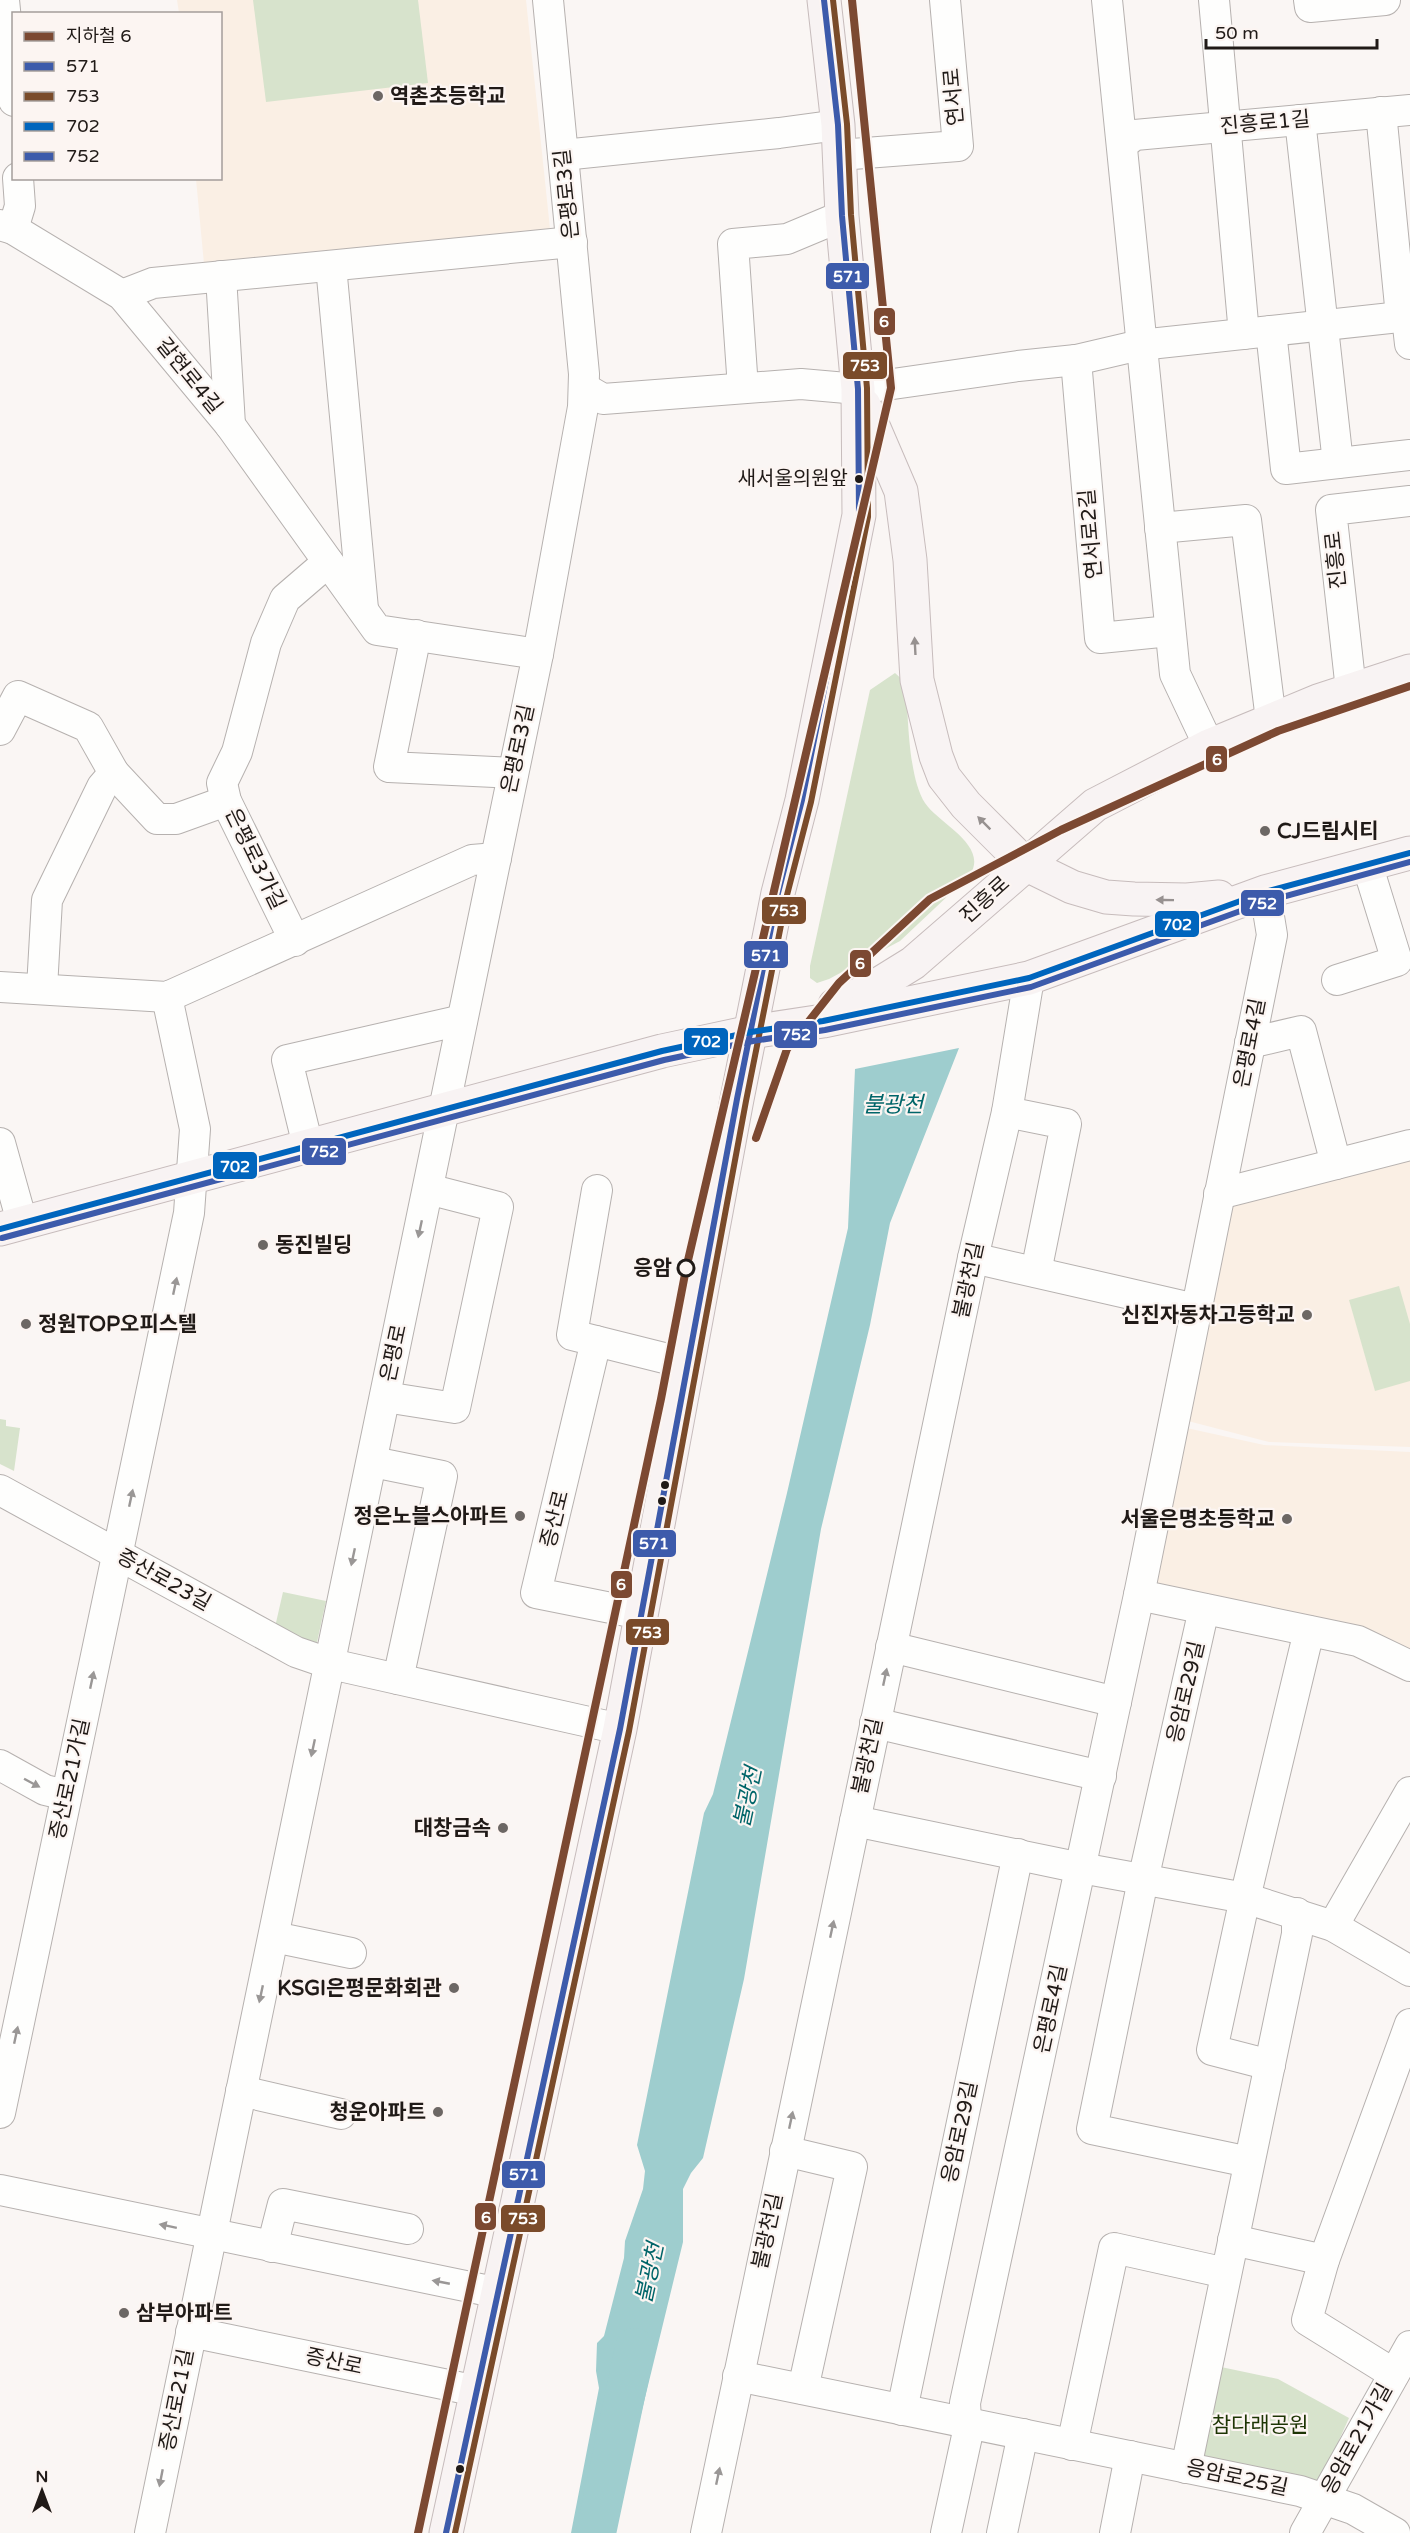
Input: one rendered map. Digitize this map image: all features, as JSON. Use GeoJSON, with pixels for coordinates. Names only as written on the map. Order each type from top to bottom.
{"type":"FeatureCollection","features":[{"type":"Feature","properties":{"kind":"main road"},"geometry":{"type":"LineString","coordinates":[[446,2533],[620,1729],[778,893],[802,800],[859,515],[858,389],[842,216],[839,140],[824,0]]}},
{"type":"Feature","properties":{"kind":"main road"},"geometry":{"type":"LineString","coordinates":[[858,389],[901,491],[910,560],[917,680],[936,756],[944,777],[966,805],[1025,864],[1072,887],[1106,897],[1187,900],[1265,892]]}},
{"type":"Feature","properties":{"kind":"main road","name":"진흥로"},"geometry":{"type":"LineString","coordinates":[[751,1032],[854,997],[899,973],[1095,805],[1209,746],[1350,690],[1410,671]]}},
{"type":"Feature","properties":{"kind":"main road"},"geometry":{"type":"LineString","coordinates":[[11,1226],[662,1051],[751,1032],[823,1021],[1029,978],[1265,892],[1410,853]]}},
{"type":"Feature","properties":{"kind":"street"},"geometry":{"type":"LineString","coordinates":[[4,0],[12,81]]}},
{"type":"Feature","properties":{"kind":"street","name":"은평로3길"},"geometry":{"type":"LineString","coordinates":[[444,1110],[538,654],[583,407],[584,388],[572,242],[548,0]]}},
{"type":"Feature","properties":{"kind":"street","name":"연서로"},"geometry":{"type":"LineString","coordinates":[[839,140],[958,146],[945,0]]}},
{"type":"Feature","properties":{"kind":"street"},"geometry":{"type":"LineString","coordinates":[[1107,0],[1175,674],[1209,746]]}},
{"type":"Feature","properties":{"kind":"street"},"geometry":{"type":"LineString","coordinates":[[1214,0],[1225,115],[1224,127],[1258,332],[1286,469],[1410,455]]}},
{"type":"Feature","properties":{"kind":"street"},"geometry":{"type":"LineString","coordinates":[[1309,0],[1310,7],[1385,0]]}},
{"type":"Feature","properties":{"kind":"street"},"geometry":{"type":"LineString","coordinates":[[584,388],[603,399],[801,384],[858,389],[1017,366],[1076,360],[1140,345],[1322,326],[1409,326],[1400,306],[1396,111]]}},
{"type":"Feature","properties":{"kind":"street","name":"진흥로1길"},"geometry":{"type":"LineString","coordinates":[[1122,144],[1135,135],[1396,111]]}},
{"type":"Feature","properties":{"kind":"street"},"geometry":{"type":"LineString","coordinates":[[1300,120],[1338,463]]}},
{"type":"Feature","properties":{"kind":"street"},"geometry":{"type":"LineString","coordinates":[[563,155],[779,133],[839,140]]}},
{"type":"Feature","properties":{"kind":"street"},"geometry":{"type":"LineString","coordinates":[[4,230],[20,206],[18,180]]}},
{"type":"Feature","properties":{"kind":"street"},"geometry":{"type":"LineString","coordinates":[[743,388],[733,244],[787,239],[842,216]]}},
{"type":"Feature","properties":{"kind":"street","name":"갈현로4길"},"geometry":{"type":"LineString","coordinates":[[4,230],[122,295],[230,425],[377,630],[538,654]]}},
{"type":"Feature","properties":{"kind":"street"},"geometry":{"type":"LineString","coordinates":[[122,295],[153,283],[572,242]]}},
{"type":"Feature","properties":{"kind":"street"},"geometry":{"type":"LineString","coordinates":[[331,266],[364,611]]}},
{"type":"Feature","properties":{"kind":"street"},"geometry":{"type":"LineString","coordinates":[[221,276],[230,425]]}},
{"type":"Feature","properties":{"kind":"street","name":"연서로2길"},"geometry":{"type":"LineString","coordinates":[[1076,360],[1100,639],[1170,631]]}},
{"type":"Feature","properties":{"kind":"street","name":"진흥로"},"geometry":{"type":"LineString","coordinates":[[1350,690],[1331,510],[1410,501]]}},
{"type":"Feature","properties":{"kind":"street"},"geometry":{"type":"LineString","coordinates":[[1160,528],[1246,520],[1271,720]]}},
{"type":"Feature","properties":{"kind":"street"},"geometry":{"type":"LineString","coordinates":[[226,801],[222,783],[237,752],[266,643],[285,599],[328,562]]}},
{"type":"Feature","properties":{"kind":"street"},"geometry":{"type":"LineString","coordinates":[[416,635],[389,766],[513,773]]}},
{"type":"Feature","properties":{"kind":"street","name":"은평로3가길"},"geometry":{"type":"LineString","coordinates":[[0,730],[18,696],[88,727],[114,773],[157,819],[176,819],[226,801],[295,941]]}},
{"type":"Feature","properties":{"kind":"street"},"geometry":{"type":"LineString","coordinates":[[42,988],[47,900],[102,787],[114,773]]}},
{"type":"Feature","properties":{"kind":"street"},"geometry":{"type":"LineString","coordinates":[[0,987],[167,997],[472,860],[496,858]]}},
{"type":"Feature","properties":{"kind":"street"},"geometry":{"type":"LineString","coordinates":[[1337,980],[1397,961],[1367,864]]}},
{"type":"Feature","properties":{"kind":"street","name":"은평로4길"},"geometry":{"type":"LineString","coordinates":[[965,2423],[968,2391],[1101,1776],[1272,935],[1265,892]]}},
{"type":"Feature","properties":{"kind":"street","name":"불광천길"},"geometry":{"type":"LineString","coordinates":[[706,2533],[973,1258],[1007,1112],[1029,978]]}},
{"type":"Feature","properties":{"kind":"street"},"geometry":{"type":"LineString","coordinates":[[119,1555],[188,1224],[193,1178],[195,1129],[167,997]]}},
{"type":"Feature","properties":{"kind":"street"},"geometry":{"type":"LineString","coordinates":[[308,1146],[287,1060],[462,1020]]}},
{"type":"Feature","properties":{"kind":"street"},"geometry":{"type":"LineString","coordinates":[[1250,1043],[1301,1031],[1336,1164]]}},
{"type":"Feature","properties":{"kind":"street","name":"은평로"},"geometry":{"type":"LineString","coordinates":[[428,1189],[498,1207],[455,1408],[386,1397],[428,1189],[444,1110]]}},
{"type":"Feature","properties":{"kind":"street"},"geometry":{"type":"LineString","coordinates":[[1007,1112],[1066,1124],[1036,1272]]}},
{"type":"Feature","properties":{"kind":"street"},"geometry":{"type":"LineString","coordinates":[[0,1143],[11,1226]]}},
{"type":"Feature","properties":{"kind":"street"},"geometry":{"type":"LineString","coordinates":[[1220,1194],[1410,1145]]}},
{"type":"Feature","properties":{"kind":"street"},"geometry":{"type":"LineString","coordinates":[[597,1190],[572,1335],[688,1364]]}},
{"type":"Feature","properties":{"kind":"street"},"geometry":{"type":"LineString","coordinates":[[973,1258],[1196,1309]]}},
{"type":"Feature","properties":{"kind":"street","name":"증산로"},"geometry":{"type":"LineString","coordinates":[[596,1341],[536,1593],[641,1614]]}},
{"type":"Feature","properties":{"kind":"street"},"geometry":{"type":"LineString","coordinates":[[351,1953],[273,1937],[386,1397]]}},
{"type":"Feature","properties":{"kind":"street"},"geometry":{"type":"LineString","coordinates":[[373,1462],[442,1476],[398,1679]]}},
{"type":"Feature","properties":{"kind":"street","name":"증산로23길"},"geometry":{"type":"LineString","coordinates":[[0,1490],[296,1652],[331,1664],[620,1729]]}},
{"type":"Feature","properties":{"kind":"street","name":"증산로21가길"},"geometry":{"type":"LineString","coordinates":[[2,2097],[11,2000],[66,1795],[119,1555]]}},
{"type":"Feature","properties":{"kind":"street"},"geometry":{"type":"LineString","coordinates":[[1138,1595],[1358,1641],[1410,1666]]}},
{"type":"Feature","properties":{"kind":"street","name":"응암로29길"},"geometry":{"type":"LineString","coordinates":[[1204,1609],[1143,1880],[1092,2129],[1249,2163]]}},
{"type":"Feature","properties":{"kind":"street"},"geometry":{"type":"LineString","coordinates":[[1270,2065],[1212,2050],[1245,1898],[1309,1631]]}},
{"type":"Feature","properties":{"kind":"street"},"geometry":{"type":"LineString","coordinates":[[891,1647],[1116,1702]]}},
{"type":"Feature","properties":{"kind":"street"},"geometry":{"type":"LineString","coordinates":[[875,1723],[1101,1776]]}},
{"type":"Feature","properties":{"kind":"street"},"geometry":{"type":"LineString","coordinates":[[0,1766],[45,1790],[66,1795]]}},
{"type":"Feature","properties":{"kind":"street"},"geometry":{"type":"LineString","coordinates":[[1333,1926],[1410,1792]]}},
{"type":"Feature","properties":{"kind":"street"},"geometry":{"type":"LineString","coordinates":[[855,1821],[1081,1868],[1245,1898],[1333,1926],[1410,1971]]}},
{"type":"Feature","properties":{"kind":"street","name":"응암로29길"},"geometry":{"type":"LineString","coordinates":[[902,2409],[1018,1854]]}},
{"type":"Feature","properties":{"kind":"street"},"geometry":{"type":"LineString","coordinates":[[1186,2468],[1298,1934],[1298,1913]]}},
{"type":"Feature","properties":{"kind":"street","name":"증산로21길"},"geometry":{"type":"LineString","coordinates":[[150,2531],[273,1937]]}},
{"type":"Feature","properties":{"kind":"street"},"geometry":{"type":"LineString","coordinates":[[1394,2374],[1307,2320],[1324,2260],[1410,2024]]}},
{"type":"Feature","properties":{"kind":"street"},"geometry":{"type":"LineString","coordinates":[[241,2091],[341,2114]]}},
{"type":"Feature","properties":{"kind":"street"},"geometry":{"type":"LineString","coordinates":[[785,2151],[852,2167],[803,2389]]}},
{"type":"Feature","properties":{"kind":"street"},"geometry":{"type":"LineString","coordinates":[[0,2190],[499,2293]]}},
{"type":"Feature","properties":{"kind":"street"},"geometry":{"type":"LineString","coordinates":[[272,2247],[283,2204],[408,2229]]}},
{"type":"Feature","properties":{"kind":"street"},"geometry":{"type":"LineString","coordinates":[[1233,2240],[1324,2260]]}},
{"type":"Feature","properties":{"kind":"street"},"geometry":{"type":"LineString","coordinates":[[1072,2445],[1114,2248],[1226,2273]]}},
{"type":"Feature","properties":{"kind":"street","name":"증산로"},"geometry":{"type":"LineString","coordinates":[[191,2332],[477,2391]]}},
{"type":"Feature","properties":{"kind":"street","name":"응암로21가길"},"geometry":{"type":"LineString","coordinates":[[1305,2533],[1410,2346]]}},
{"type":"Feature","properties":{"kind":"street","name":"응암로25길"},"geometry":{"type":"LineString","coordinates":[[738,2376],[1300,2491],[1353,2509],[1395,2533]]}},
{"type":"Feature","properties":{"kind":"street"},"geometry":{"type":"LineString","coordinates":[[946,2533],[967,2436],[965,2423]]}},
{"type":"Feature","properties":{"kind":"street"},"geometry":{"type":"LineString","coordinates":[[1002,2533],[1023,2434]]}},
{"type":"Feature","properties":{"kind":"street"},"geometry":{"type":"LineString","coordinates":[[1115,2533],[1130,2456]]}},
{"type":"Feature","properties":{"kind":"shaded area","name":"역촌초등학교"},"geometry":{"type":"Polygon","coordinates":[[[177,0],[526,0],[550,229],[204,264],[196,180],[222,180],[222,12],[179,12],[177,0]]]}},
{"type":"Feature","properties":{"kind":"shaded area","name":"신진자동차고등학교"},"geometry":{"type":"Polygon","coordinates":[[[1410,1153],[1410,1447],[1269,1442],[1184,1420],[1228,1198],[1410,1153]]]}},
{"type":"Feature","properties":{"kind":"shaded area","name":"서울은명초등학교"},"geometry":{"type":"Polygon","coordinates":[[[1182,1427],[1264,1445],[1410,1452],[1410,1652],[1149,1585],[1182,1427]]]}},
{"type":"Feature","properties":{"kind":"green space"},"geometry":{"type":"Polygon","coordinates":[[[253,0],[418,0],[428,83],[266,102],[253,0]]]}},
{"type":"Feature","properties":{"kind":"green space"},"geometry":{"type":"Polygon","coordinates":[[[895,673],[906,683],[912,762],[919,792],[932,811],[968,845],[973,854],[974,864],[970,875],[900,941],[829,979],[817,983],[810,978],[810,966],[870,690],[895,673]]]}},
{"type":"Feature","properties":{"kind":"green space"},"geometry":{"type":"Polygon","coordinates":[[[1399,1286],[1410,1324],[1410,1381],[1375,1391],[1349,1300],[1399,1286]]]}},
{"type":"Feature","properties":{"kind":"green space"},"geometry":{"type":"Polygon","coordinates":[[[0,1419],[6,1420],[6,1426],[20,1428],[14,1471],[0,1464],[0,1419]]]}},
{"type":"Feature","properties":{"kind":"green space"},"geometry":{"type":"Polygon","coordinates":[[[283,1592],[326,1601],[316,1647],[275,1627],[283,1592]]]}},
{"type":"Feature","properties":{"kind":"green space","name":"참다래공원"},"geometry":{"type":"Polygon","coordinates":[[[1221,2367],[1278,2379],[1349,2418],[1317,2489],[1196,2462],[1221,2367]]]}},
{"type":"Feature","properties":{"kind":"water","name":"불광천"},"geometry":{"type":"Polygon","coordinates":[[[959,1048],[890,1223],[870,1325],[821,1529],[744,1979],[703,2158],[691,2173],[683,2189],[683,2242],[612,2533],[571,2533],[599,2388],[596,2371],[597,2343],[604,2336],[624,2258],[625,2241],[643,2189],[645,2171],[637,2145],[704,1813],[713,1794],[787,1493],[848,1228],[855,1069],[959,1048]],[[618,2398],[612,2401],[595,2474],[602,2481],[609,2477],[625,2408],[622,2400],[618,2398]]]}},
{"type":"Feature","properties":{"kind":"waterway","name":"불광천"},"geometry":{"type":"LineString","coordinates":[[596,2533],[635,2348]]}},
{"type":"Feature","properties":{"kind":"metro line","name":"6"},"geometry":{"type":"LineString","coordinates":[[418,2533],[661,1399],[686,1269],[891,388],[852,0]]}},
{"type":"Feature","properties":{"kind":"metro line","name":"6"},"geometry":{"type":"LineString","coordinates":[[756,1138],[787,1049],[839,983],[930,899],[1061,830],[1278,731],[1410,686]]}},
{"type":"Feature","properties":{"kind":"transit line","name":"571"},"geometry":{"type":"LineString","coordinates":[[446,2533],[620,1729],[737,1099],[778,893],[802,800],[859,515],[858,389],[842,216],[838,125],[824,0]]}},
{"type":"Feature","properties":{"kind":"transit line","name":"753"},"geometry":{"type":"LineString","coordinates":[[455,2533],[629,1731],[746,1101],[787,895],[811,802],[868,517],[867,388],[851,215],[847,124],[833,0]]}},
{"type":"Feature","properties":{"kind":"transit line","name":"702"},"geometry":{"type":"LineString","coordinates":[[0,1229],[662,1051],[751,1032],[823,1021],[1029,978],[1265,892],[1410,853]]}},
{"type":"Feature","properties":{"kind":"transit line","name":"752"},"geometry":{"type":"LineString","coordinates":[[2,1238],[664,1060],[753,1041],[825,1030],[1031,987],[1268,901],[1410,862]]}},
{"type":"Feature","properties":{"kind":"place","name":"역촌초등학교"},"geometry":{"type":"Point","coordinates":[378,96]}},
{"type":"Feature","properties":{"kind":"place","name":"새서울의원앞"},"geometry":{"type":"Point","coordinates":[859,479]}},
{"type":"Feature","properties":{"kind":"place","name":"CJ드림시티"},"geometry":{"type":"Point","coordinates":[1265,831]}},
{"type":"Feature","properties":{"kind":"place","name":"동진빌딩"},"geometry":{"type":"Point","coordinates":[263,1245]}},
{"type":"Feature","properties":{"kind":"place","name":"응암"},"geometry":{"type":"Point","coordinates":[686,1268]}},
{"type":"Feature","properties":{"kind":"place","name":"신진자동차고등학교"},"geometry":{"type":"Point","coordinates":[1307,1315]}},
{"type":"Feature","properties":{"kind":"place","name":"정원TOP오피스텔"},"geometry":{"type":"Point","coordinates":[26,1324]}},
{"type":"Feature","properties":{"kind":"place","name":"정은노블스아파트"},"geometry":{"type":"Point","coordinates":[520,1516]}},
{"type":"Feature","properties":{"kind":"place","name":"서울은명초등학교"},"geometry":{"type":"Point","coordinates":[1287,1519]}},
{"type":"Feature","properties":{"kind":"place","name":"대창금속"},"geometry":{"type":"Point","coordinates":[503,1828]}},
{"type":"Feature","properties":{"kind":"place","name":"KSGI은평문화회관"},"geometry":{"type":"Point","coordinates":[454,1988]}},
{"type":"Feature","properties":{"kind":"place","name":"청운아파트"},"geometry":{"type":"Point","coordinates":[438,2112]}},
{"type":"Feature","properties":{"kind":"place","name":"삼부아파트"},"geometry":{"type":"Point","coordinates":[124,2313]}}]}
